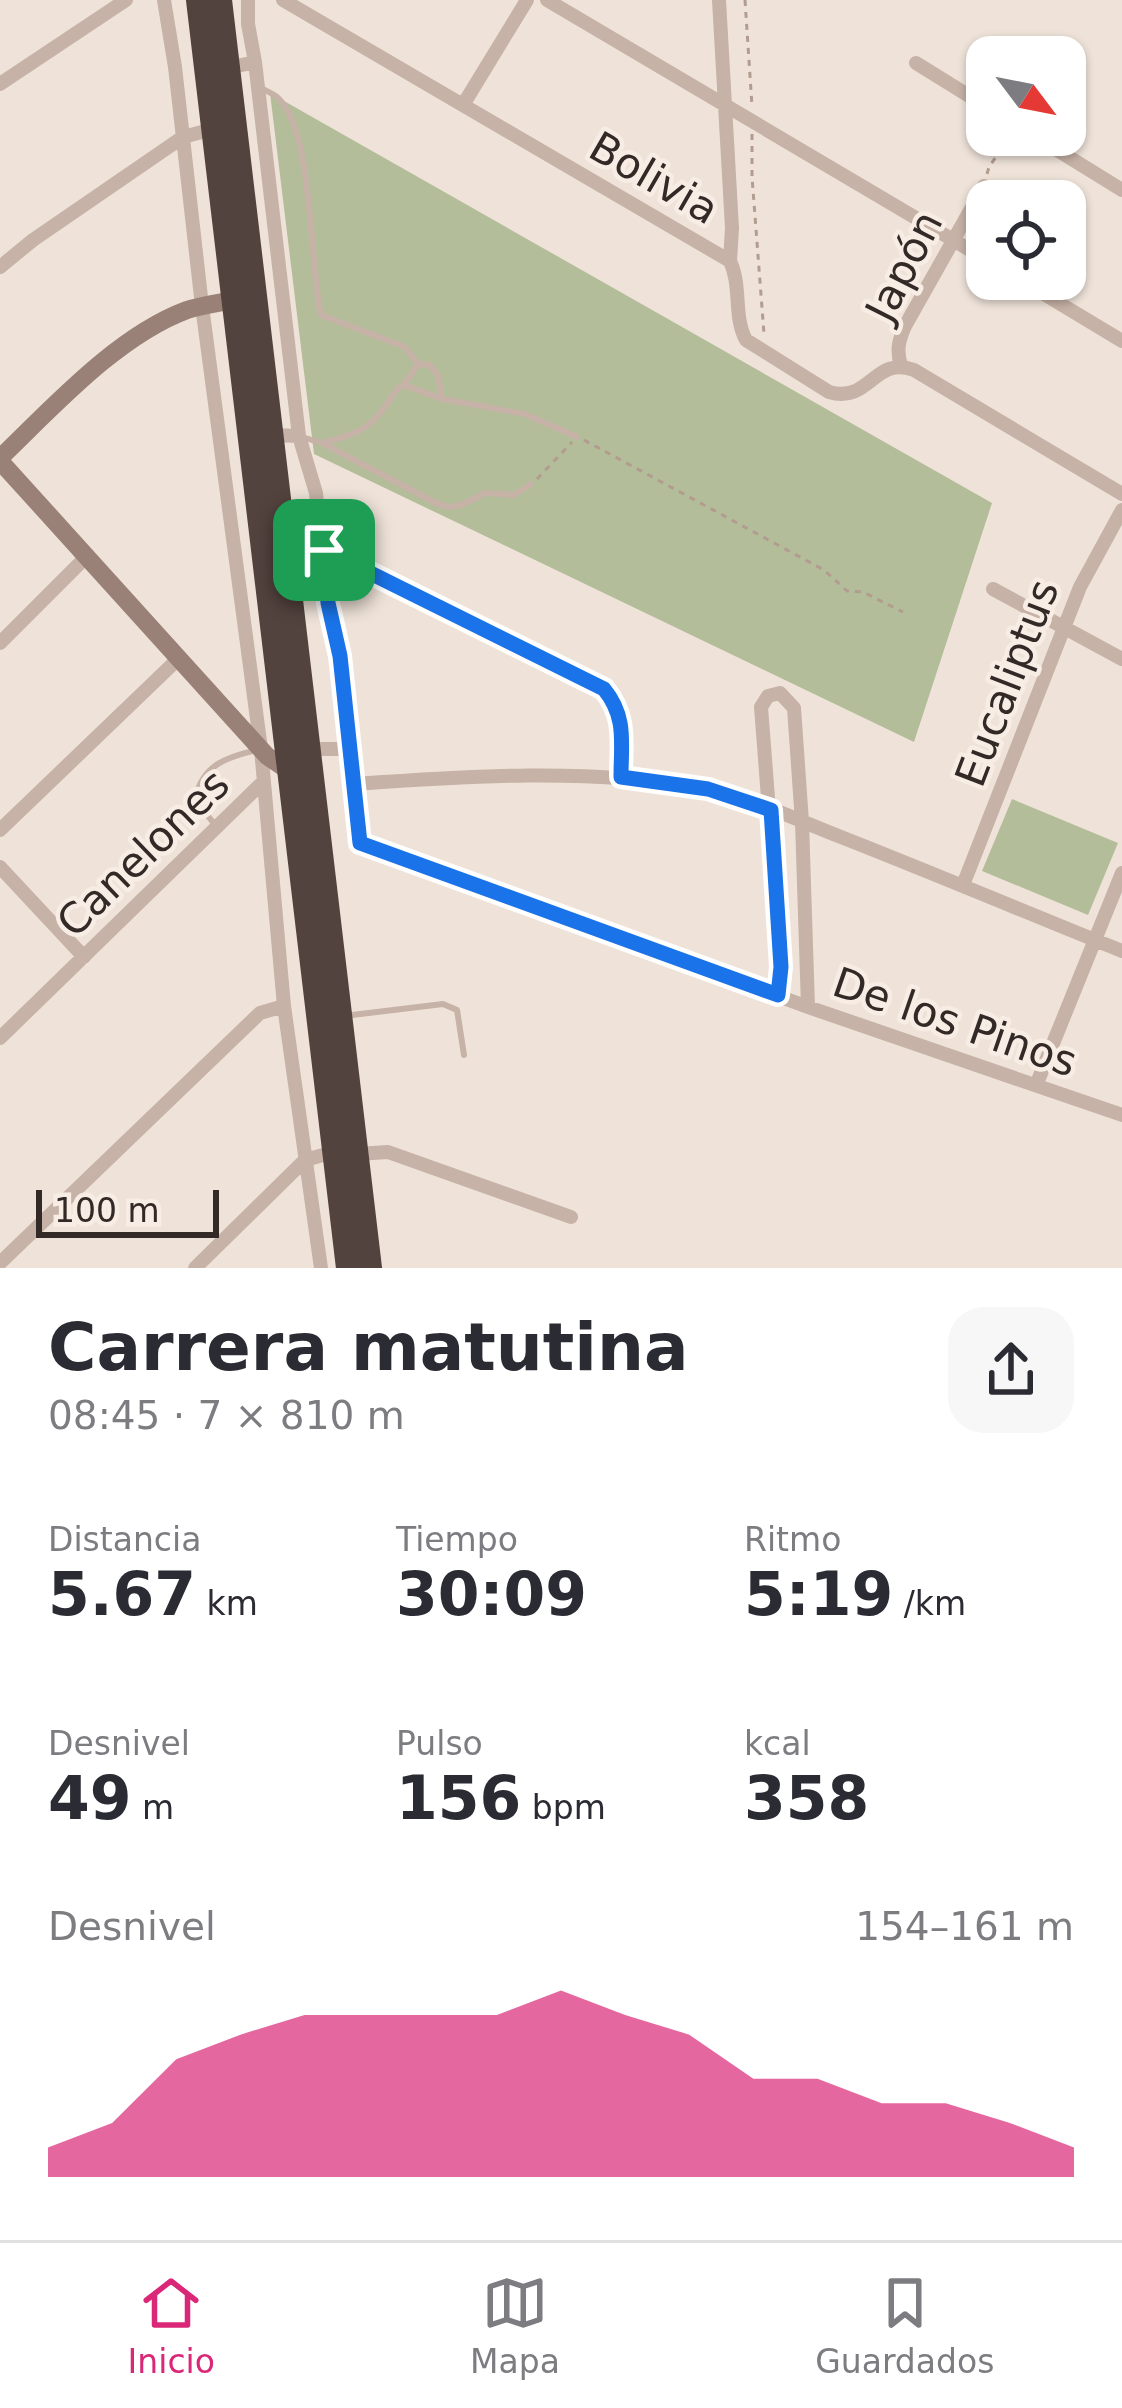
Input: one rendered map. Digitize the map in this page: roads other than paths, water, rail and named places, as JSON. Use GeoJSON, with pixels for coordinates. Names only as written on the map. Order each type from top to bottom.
{"type":"FeatureCollection","features":[{"type":"Feature","properties":{"kind":"highway"},"geometry":{"type":"LineString","coordinates":[[198,0],[274,657],[341,1016],[348,1268]]}},
{"type":"Feature","properties":{"kind":"highway"},"geometry":{"type":"LineString","coordinates":[[220,0],[272,435],[297,764],[345,1153],[370,1268]]}},
{"type":"Feature","properties":{"kind":"street"},"geometry":{"type":"LineString","coordinates":[[0,84],[126,0]]}},
{"type":"Feature","properties":{"kind":"street"},"geometry":{"type":"LineString","coordinates":[[164,0],[261,749],[284,1006],[321,1268]]}},
{"type":"Feature","properties":{"kind":"street"},"geometry":{"type":"LineString","coordinates":[[248,0],[299,436],[316,493],[355,784],[469,776],[621,777],[708,789],[964,885],[1122,951]]}},
{"type":"Feature","properties":{"kind":"street","name":"Bolivia"},"geometry":{"type":"LineString","coordinates":[[283,0],[730,261],[746,340],[829,392],[854,393],[882,371],[901,365]]}},
{"type":"Feature","properties":{"kind":"street"},"geometry":{"type":"LineString","coordinates":[[463,105],[526,0]]}},
{"type":"Feature","properties":{"kind":"street"},"geometry":{"type":"LineString","coordinates":[[548,0],[966,247]]}},
{"type":"Feature","properties":{"kind":"street"},"geometry":{"type":"LineString","coordinates":[[719,0],[730,261]]}},
{"type":"Feature","properties":{"kind":"street"},"geometry":{"type":"LineString","coordinates":[[228,68],[255,62]]}},
{"type":"Feature","properties":{"kind":"street"},"geometry":{"type":"LineString","coordinates":[[916,63],[966,94]]}},
{"type":"Feature","properties":{"kind":"street"},"geometry":{"type":"LineString","coordinates":[[0,267],[183,137],[213,129]]}},
{"type":"Feature","properties":{"kind":"street"},"geometry":{"type":"LineString","coordinates":[[1067,156],[1122,190]]}},
{"type":"Feature","properties":{"kind":"street","name":"Japón"},"geometry":{"type":"LineString","coordinates":[[901,365],[898,340],[966,217]]}},
{"type":"Feature","properties":{"kind":"street"},"geometry":{"type":"LineString","coordinates":[[234,300],[184,311],[146,332],[85,375],[0,459],[261,749],[297,764],[351,748]]}},
{"type":"Feature","properties":{"kind":"street"},"geometry":{"type":"LineString","coordinates":[[1054,300],[1122,341]]}},
{"type":"Feature","properties":{"kind":"street"},"geometry":{"type":"LineString","coordinates":[[901,365],[1122,494]]}},
{"type":"Feature","properties":{"kind":"street"},"geometry":{"type":"LineString","coordinates":[[272,435],[299,436]]}},
{"type":"Feature","properties":{"kind":"street","name":"Eucaliptus"},"geometry":{"type":"LineString","coordinates":[[964,885],[1088,568],[1122,509]]}},
{"type":"Feature","properties":{"kind":"street"},"geometry":{"type":"LineString","coordinates":[[324,550],[604,689],[621,720],[621,777]]}},
{"type":"Feature","properties":{"kind":"street"},"geometry":{"type":"LineString","coordinates":[[0,643],[87,556]]}},
{"type":"Feature","properties":{"kind":"street"},"geometry":{"type":"LineString","coordinates":[[237,567],[264,563]]}},
{"type":"Feature","properties":{"kind":"street"},"geometry":{"type":"LineString","coordinates":[[993,589],[1122,659]]}},
{"type":"Feature","properties":{"kind":"street"},"geometry":{"type":"LineString","coordinates":[[248,659],[274,657]]}},
{"type":"Feature","properties":{"kind":"street"},"geometry":{"type":"LineString","coordinates":[[0,830],[178,659]]}},
{"type":"Feature","properties":{"kind":"street"},"geometry":{"type":"LineString","coordinates":[[778,995],[781,967],[761,707],[768,696],[780,693],[794,708],[808,1006]]}},
{"type":"Feature","properties":{"kind":"street","name":"Canelones"},"geometry":{"type":"LineString","coordinates":[[0,1037],[263,782],[297,764]]}},
{"type":"Feature","properties":{"kind":"street","name":"De los Pinos"},"geometry":{"type":"LineString","coordinates":[[355,784],[360,843],[1122,1115]]}},
{"type":"Feature","properties":{"kind":"street"},"geometry":{"type":"LineString","coordinates":[[0,867],[84,957]]}},
{"type":"Feature","properties":{"kind":"street"},"geometry":{"type":"LineString","coordinates":[[1037,1084],[1122,872]]}},
{"type":"Feature","properties":{"kind":"street"},"geometry":{"type":"LineString","coordinates":[[0,1263],[260,1013],[284,1006]]}},
{"type":"Feature","properties":{"kind":"street"},"geometry":{"type":"LineString","coordinates":[[195,1268],[305,1160],[345,1153],[388,1152],[571,1217]]}},
{"type":"Feature","properties":{"kind":"lane"},"geometry":{"type":"LineString","coordinates":[[258,86],[280,99],[293,124],[308,181],[321,315],[405,347],[418,364],[430,365],[438,376],[442,399]]}},
{"type":"Feature","properties":{"kind":"lane"},"geometry":{"type":"LineString","coordinates":[[322,443],[360,433],[372,424],[418,364]]}},
{"type":"Feature","properties":{"kind":"lane"},"geometry":{"type":"LineString","coordinates":[[404,385],[442,399],[525,414],[577,436]]}},
{"type":"Feature","properties":{"kind":"lane"},"geometry":{"type":"LineString","coordinates":[[299,436],[450,507],[485,494],[514,495],[531,484]]}},
{"type":"Feature","properties":{"kind":"lane"},"geometry":{"type":"LineString","coordinates":[[217,827],[195,799],[198,787],[222,758],[261,749]]}},
{"type":"Feature","properties":{"kind":"lane"},"geometry":{"type":"LineString","coordinates":[[341,1016],[451,1006],[457,1010],[464,1055]]}}]}
